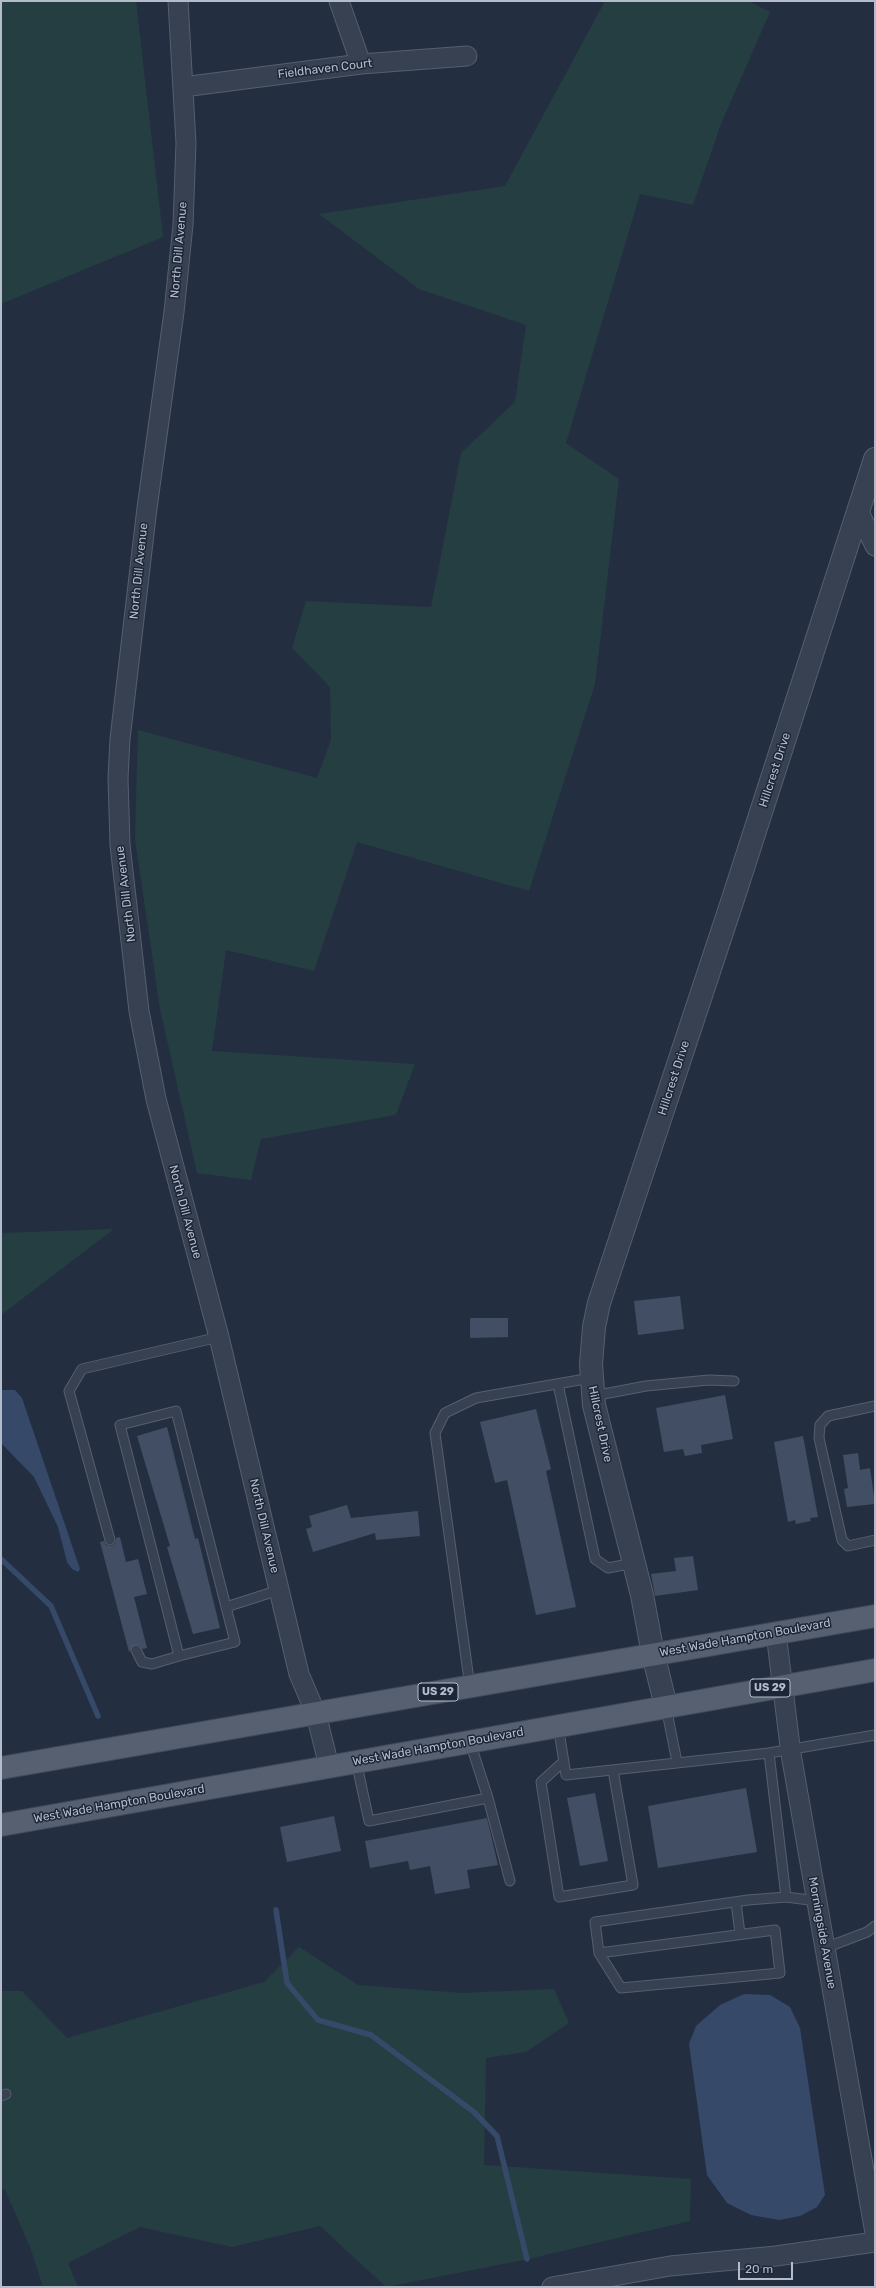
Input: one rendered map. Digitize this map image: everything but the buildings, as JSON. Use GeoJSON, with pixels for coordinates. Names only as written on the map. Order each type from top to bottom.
{"type":"FeatureCollection","features":[{"type":"Feature","properties":{"kind":"main road","name":"West Wade Hampton Boulevard"},"geometry":{"type":"LineString","coordinates":[[1,1768],[875,1616]]}},
{"type":"Feature","properties":{"kind":"main road","name":"West Wade Hampton Boulevard"},"geometry":{"type":"LineString","coordinates":[[1,1825],[875,1670]]}},
{"type":"Feature","properties":{"kind":"street","name":"North Dill Avenue"},"geometry":{"type":"LineString","coordinates":[[178,1],[186,143],[183,224],[174,312],[146,508],[122,724],[118,778],[120,845],[139,1011],[146,1057],[181,1201],[219,1337],[299,1674],[316,1714],[329,1766]]}},
{"type":"Feature","properties":{"kind":"street"},"geometry":{"type":"LineString","coordinates":[[340,1],[361,64]]}},
{"type":"Feature","properties":{"kind":"street","name":"Fieldhaven Court"},"geometry":{"type":"LineString","coordinates":[[183,87],[361,64],[467,56]]}},
{"type":"Feature","properties":{"kind":"street","name":"Hillcrest Drive"},"geometry":{"type":"LineString","coordinates":[[666,1706],[653,1654],[634,1562],[592,1387],[594,1327],[599,1303],[859,512],[875,459]]}},
{"type":"Feature","properties":{"kind":"street"},"geometry":{"type":"LineString","coordinates":[[859,512],[875,546]]}},
{"type":"Feature","properties":{"kind":"street","name":"Morningside Avenue"},"geometry":{"type":"LineString","coordinates":[[776,1633],[790,1750],[875,2233]]}},
{"type":"Feature","properties":{"kind":"street"},"geometry":{"type":"LineString","coordinates":[[552,2287],[670,2266],[776,2256],[875,2242]]}},
{"type":"Feature","properties":{"kind":"lane"},"geometry":{"type":"LineString","coordinates":[[110,1540],[69,1390],[82,1369],[219,1337]]}},
{"type":"Feature","properties":{"kind":"lane"},"geometry":{"type":"LineString","coordinates":[[470,1687],[435,1433],[445,1413],[476,1398],[558,1384],[592,1387],[646,1386],[709,1380],[734,1381]]}},
{"type":"Feature","properties":{"kind":"lane"},"geometry":{"type":"LineString","coordinates":[[558,1384],[595,1559],[608,1568],[634,1562]]}},
{"type":"Feature","properties":{"kind":"lane"},"geometry":{"type":"LineString","coordinates":[[875,1406],[828,1416],[820,1425],[819,1438],[842,1540],[848,1546],[875,1540]]}},
{"type":"Feature","properties":{"kind":"lane"},"geometry":{"type":"LineString","coordinates":[[136,1650],[142,1662],[152,1664],[235,1642],[176,1411],[120,1424],[179,1656]]}},
{"type":"Feature","properties":{"kind":"lane"},"geometry":{"type":"LineString","coordinates":[[226,1607],[279,1590]]}},
{"type":"Feature","properties":{"kind":"lane"},"geometry":{"type":"LineString","coordinates":[[666,1706],[677,1762]]}},
{"type":"Feature","properties":{"kind":"lane"},"geometry":{"type":"LineString","coordinates":[[558,1726],[566,1775],[770,1753],[875,1734]]}},
{"type":"Feature","properties":{"kind":"lane"},"geometry":{"type":"LineString","coordinates":[[470,1742],[488,1798],[510,1881]]}},
{"type":"Feature","properties":{"kind":"lane"},"geometry":{"type":"LineString","coordinates":[[770,1753],[786,1897]]}},
{"type":"Feature","properties":{"kind":"lane"},"geometry":{"type":"LineString","coordinates":[[356,1761],[369,1821],[488,1798]]}},
{"type":"Feature","properties":{"kind":"lane"},"geometry":{"type":"LineString","coordinates":[[563,1762],[541,1782],[559,1897],[633,1885],[613,1770]]}},
{"type":"Feature","properties":{"kind":"lane"},"geometry":{"type":"LineString","coordinates":[[599,1953],[775,1930],[780,1973],[621,1988],[599,1953],[595,1922],[736,1902],[786,1897],[817,1901]]}},
{"type":"Feature","properties":{"kind":"lane"},"geometry":{"type":"LineString","coordinates":[[736,1902],[740,1934]]}},
{"type":"Feature","properties":{"kind":"lane"},"geometry":{"type":"LineString","coordinates":[[825,1948],[867,1932],[875,1926]]}},
{"type":"Feature","properties":{"kind":"green space"},"geometry":{"type":"Polygon","coordinates":[[[1,1],[136,1],[163,237],[1,304],[1,1]]]}},
{"type":"Feature","properties":{"kind":"green space"},"geometry":{"type":"Polygon","coordinates":[[[605,1],[749,1],[770,12],[721,124],[693,205],[640,194],[566,443],[619,479],[595,684],[529,891],[357,842],[314,971],[226,950],[212,1051],[415,1064],[396,1115],[261,1139],[251,1180],[197,1173],[160,1009],[135,839],[138,730],[317,778],[331,740],[330,687],[292,648],[306,601],[431,607],[461,453],[515,402],[526,325],[419,289],[319,214],[505,186],[605,1]]]}},
{"type":"Feature","properties":{"kind":"green space"},"geometry":{"type":"Polygon","coordinates":[[[114,1229],[1,1315],[1,1233],[114,1229]]]}},
{"type":"Feature","properties":{"kind":"green space"},"geometry":{"type":"Polygon","coordinates":[[[299,1947],[358,1985],[461,1993],[554,1989],[569,2023],[526,2052],[486,2058],[484,2165],[691,2179],[690,2221],[524,2260],[386,2287],[320,2226],[232,2247],[140,2227],[68,2263],[78,2287],[43,2287],[30,2247],[5,2190],[1,2189],[1,1991],[22,1991],[67,2038],[264,1982],[299,1947]]]}},
{"type":"Feature","properties":{"kind":"water"},"geometry":{"type":"Polygon","coordinates":[[[1,1390],[15,1390],[22,1398],[80,1569],[78,1572],[72,1569],[67,1562],[58,1527],[34,1477],[1,1443],[1,1390]]]}},
{"type":"Feature","properties":{"kind":"water"},"geometry":{"type":"Polygon","coordinates":[[[744,1994],[770,1995],[790,2007],[800,2028],[825,2195],[817,2207],[800,2216],[779,2220],[751,2215],[727,2203],[707,2175],[689,2044],[696,2026],[720,2005],[744,1994]]]}},
{"type":"Feature","properties":{"kind":"waterway"},"geometry":{"type":"LineString","coordinates":[[1,1559],[51,1606],[98,1716]]}},
{"type":"Feature","properties":{"kind":"waterway"},"geometry":{"type":"LineString","coordinates":[[276,1910],[287,1983],[318,2020],[371,2035],[474,2112],[497,2136],[527,2259]]}}]}
